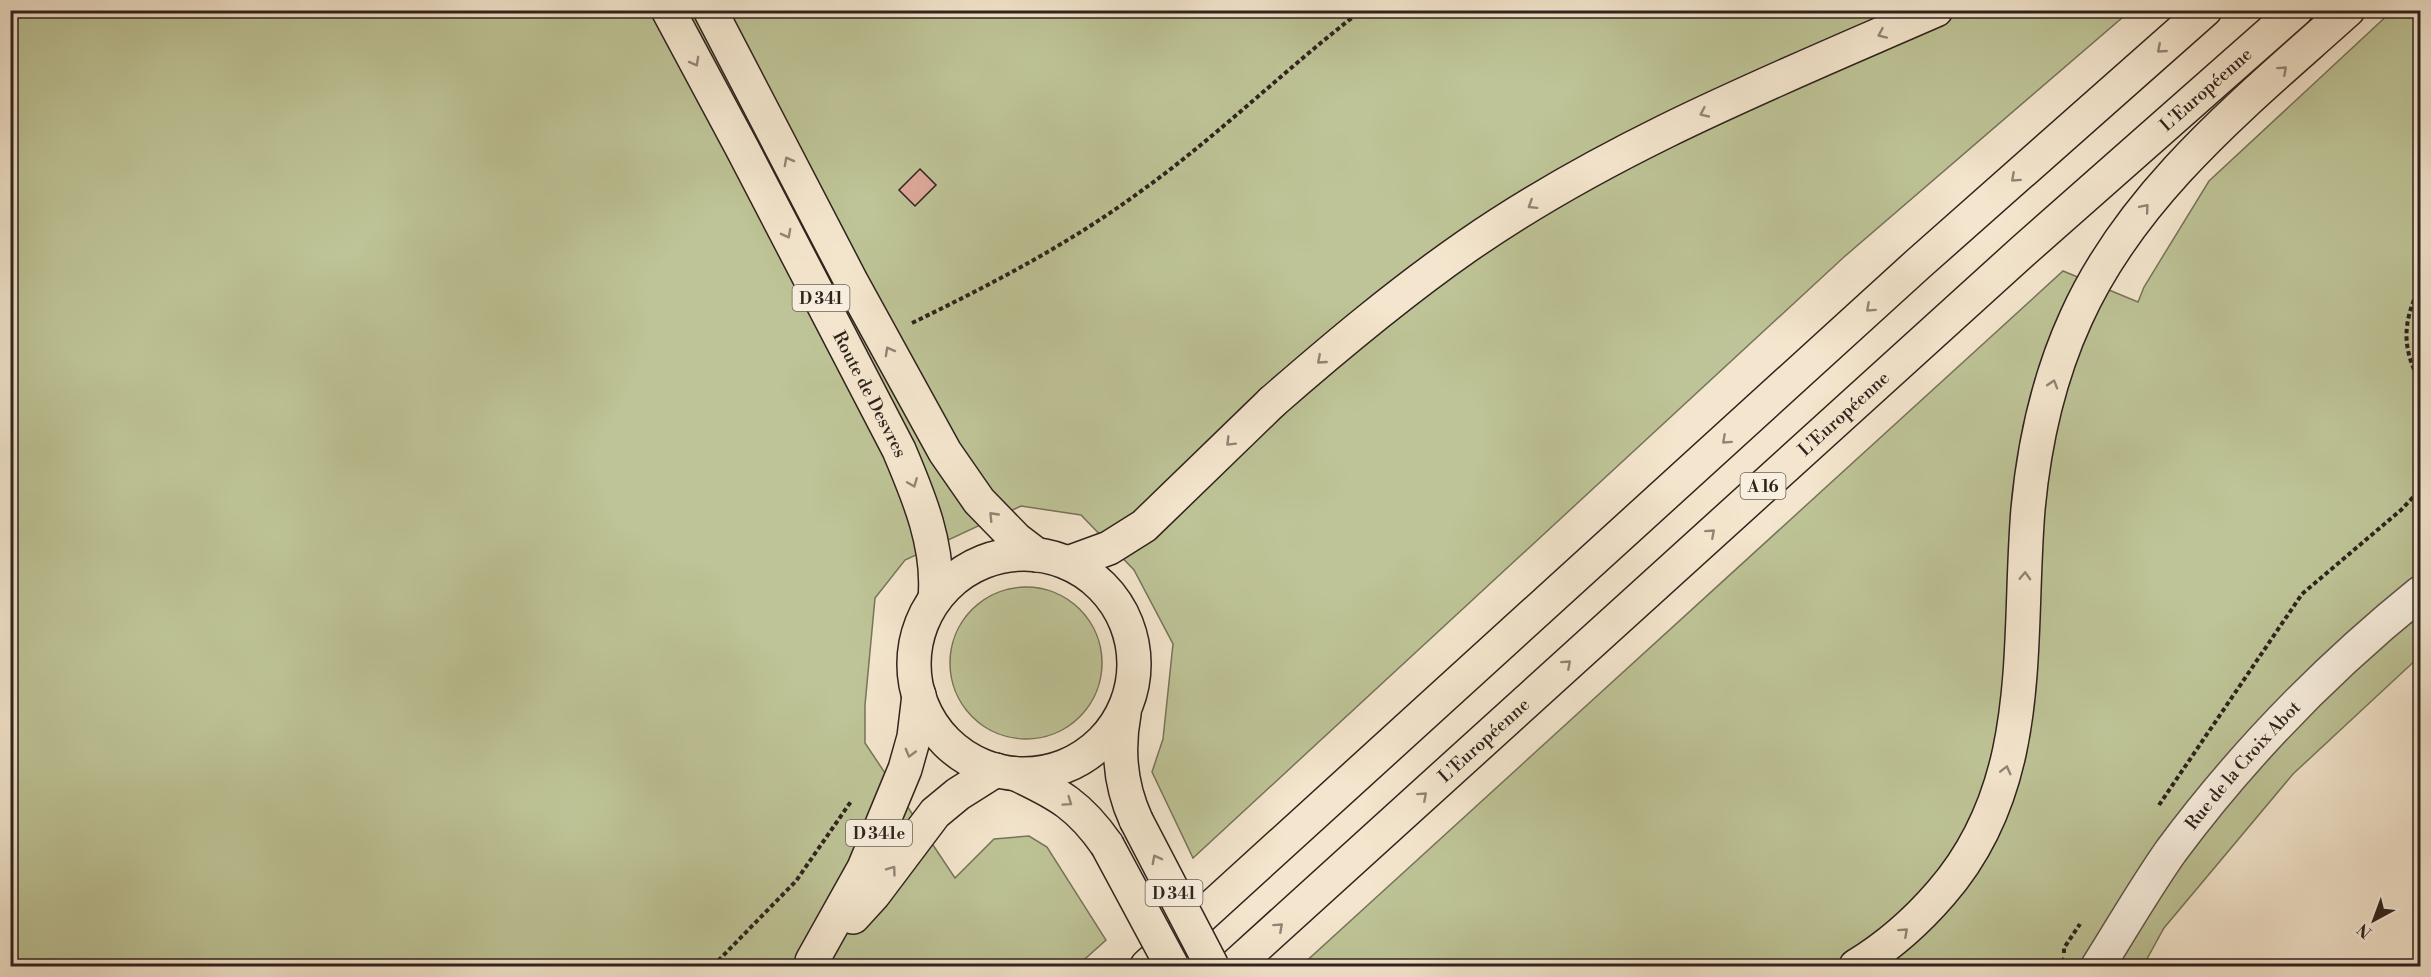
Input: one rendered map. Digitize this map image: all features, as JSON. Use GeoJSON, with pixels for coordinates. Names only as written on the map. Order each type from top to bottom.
{"type":"FeatureCollection","features":[{"type":"Feature","properties":{"kind":"main road","name":"Route de Desvres"},"geometry":{"type":"LineString","coordinates":[[668,10],[899,450],[916,492],[930,540],[935,562],[935,599]]}},
{"type":"Feature","properties":{"kind":"main road","name":"Route de Desvres"},"geometry":{"type":"LineString","coordinates":[[710,10],[881,336],[945,452],[969,488],[1003,526],[1036,555]]}},
{"type":"Feature","properties":{"kind":"main road"},"geometry":{"type":"LineString","coordinates":[[1068,563],[1109,548],[1144,526],[1272,402],[1365,322],[1468,245],[1536,202],[1681,124],[1936,10]]}},
{"type":"Feature","properties":{"kind":"main road"},"geometry":{"type":"LineString","coordinates":[[1147,966],[1910,272],[2205,10]]}},
{"type":"Feature","properties":{"kind":"main road","name":"L'Européenne"},"geometry":{"type":"LineString","coordinates":[[1235,966],[2039,236],[2296,10]]}},
{"type":"Feature","properties":{"kind":"main road"},"geometry":{"type":"LineString","coordinates":[[1856,966],[1907,930],[1952,881],[1984,830],[1998,796],[2010,753],[2017,709],[2028,507],[2036,455],[2056,372],[2075,319],[2087,295],[2124,235],[2174,175],[2215,133],[2348,10]]}},
{"type":"Feature","properties":{"kind":"main road"},"geometry":{"type":"LineString","coordinates":[[1036,555],[1068,563],[1087,573],[1104,588],[1117,604],[1127,624],[1133,645],[1135,667],[1132,688],[1125,709],[1109,735],[1086,756],[1058,769],[1037,774],[1006,772],[967,758],[944,739],[931,723],[919,695],[915,675],[916,645],[921,626],[935,599],[949,583],[975,566],[1005,556],[1036,555]]}},
{"type":"Feature","properties":{"kind":"main road","name":"D 341e"},"geometry":{"type":"LineString","coordinates":[[809,963],[864,868],[902,777],[914,737],[919,695]]}},
{"type":"Feature","properties":{"kind":"main road","name":"D 341"},"geometry":{"type":"LineString","coordinates":[[1125,709],[1121,730],[1120,768],[1124,791],[1136,820],[1212,966]]}},
{"type":"Feature","properties":{"kind":"main road","name":"D 341"},"geometry":{"type":"LineString","coordinates":[[1006,772],[1050,790],[1073,805],[1090,821],[1107,846],[1172,966]]}},
{"type":"Feature","properties":{"kind":"main road","name":"D 341e"},"geometry":{"type":"LineString","coordinates":[[809,963],[874,894],[934,813],[958,794],[1006,772]]}},
{"type":"Feature","properties":{"kind":"street","name":"Rue de la Croix Abot"},"geometry":{"type":"LineString","coordinates":[[2098,966],[2159,869],[2238,766],[2304,695],[2421,593]]}},
{"type":"Feature","properties":{"kind":"path"},"geometry":{"type":"LineString","coordinates":[[881,336],[998,280],[1057,246],[1136,195],[1173,168],[1281,75],[1362,10]]}},
{"type":"Feature","properties":{"kind":"path"},"geometry":{"type":"LineString","coordinates":[[2421,286],[2411,304],[2406,326],[2406,349],[2421,382]]}},
{"type":"Feature","properties":{"kind":"path"},"geometry":{"type":"LineString","coordinates":[[2158,806],[2302,594],[2401,510],[2421,490]]}},
{"type":"Feature","properties":{"kind":"path"},"geometry":{"type":"LineString","coordinates":[[713,966],[796,881],[859,791]]}},
{"type":"Feature","properties":{"kind":"path"},"geometry":{"type":"LineString","coordinates":[[2065,966],[2064,948],[2082,920]]}},
{"type":"Feature","properties":{"kind":"path"},"geometry":{"type":"LineString","coordinates":[[2049,966],[2064,958]]}},
{"type":"Feature","properties":{"kind":"green space"},"geometry":{"type":"Polygon","coordinates":[[[10,11],[2130,11],[1844,257],[1193,858],[1152,772],[1163,739],[1173,644],[1134,570],[1081,515],[1021,506],[905,560],[875,598],[865,705],[865,743],[955,878],[994,839],[1029,836],[1047,847],[1106,940],[1077,966],[11,966],[10,11]]]}},
{"type":"Feature","properties":{"kind":"green space"},"geometry":{"type":"Polygon","coordinates":[[[2392,11],[2420,11],[2420,656],[2293,774],[2164,928],[2143,966],[1301,966],[2063,271],[2138,302],[2144,287],[2209,181],[2392,11]]]}},
{"type":"Feature","properties":{"kind":"green space"},"geometry":{"type":"Polygon","coordinates":[[[1026,587],[1055,593],[1080,609],[1096,634],[1102,663],[1096,692],[1080,717],[1055,733],[1026,739],[997,733],[972,717],[956,692],[950,663],[956,634],[972,609],[997,593],[1026,587]]]}},
{"type":"Feature","properties":{"kind":"building"},"geometry":{"type":"Polygon","coordinates":[[[920,169],[936,185],[915,206],[899,190],[920,169]]]}}]}
